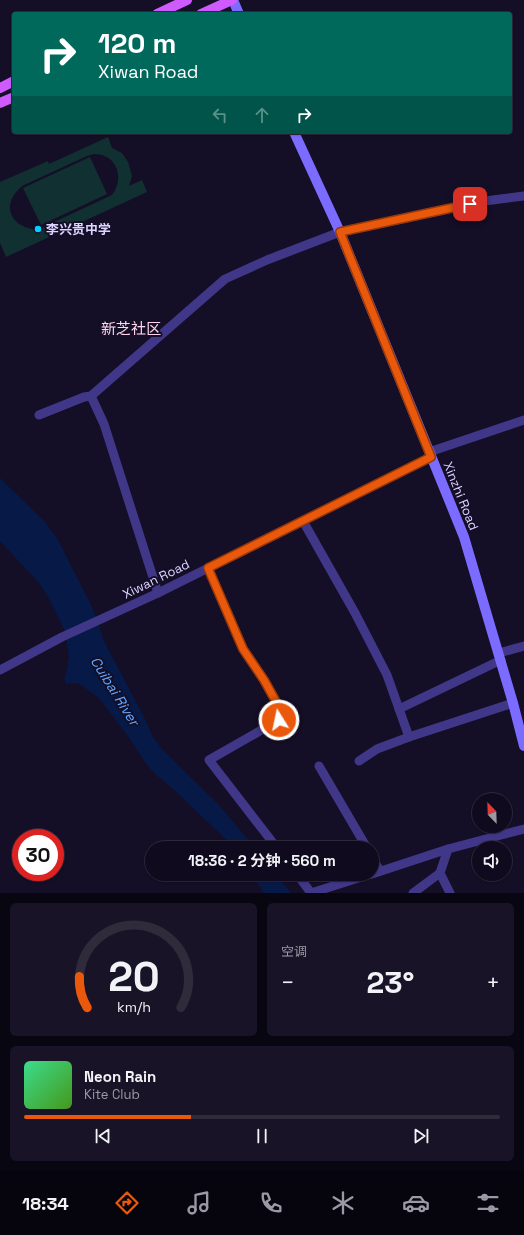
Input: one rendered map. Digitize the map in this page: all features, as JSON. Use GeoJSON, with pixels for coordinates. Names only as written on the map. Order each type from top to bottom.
{"type":"FeatureCollection","features":[{"type":"Feature","properties":{"kind":"main road"},"geometry":{"type":"LineString","coordinates":[[161,12],[187,0]]}},
{"type":"Feature","properties":{"kind":"main road"},"geometry":{"type":"LineString","coordinates":[[205,12],[232,0],[238,12]]}},
{"type":"Feature","properties":{"kind":"main road"},"geometry":{"type":"LineString","coordinates":[[0,88],[12,82]]}},
{"type":"Feature","properties":{"kind":"main road"},"geometry":{"type":"LineString","coordinates":[[0,103],[12,97]]}},
{"type":"Feature","properties":{"kind":"main road","name":"Xinzhi Road"},"geometry":{"type":"LineString","coordinates":[[295,134],[340,232],[464,537],[500,657],[524,746]]}},
{"type":"Feature","properties":{"kind":"street"},"geometry":{"type":"LineString","coordinates":[[39,415],[84,397],[91,396],[225,279],[267,260],[340,232],[485,201],[524,196]]}},
{"type":"Feature","properties":{"kind":"street"},"geometry":{"type":"LineString","coordinates":[[91,396],[104,424],[158,594]]}},
{"type":"Feature","properties":{"kind":"street","name":"Xiwan Road"},"geometry":{"type":"LineString","coordinates":[[0,670],[62,637],[158,594],[430,455],[524,420]]}},
{"type":"Feature","properties":{"kind":"street"},"geometry":{"type":"LineString","coordinates":[[303,521],[355,613],[387,675],[409,737]]}},
{"type":"Feature","properties":{"kind":"street"},"geometry":{"type":"LineString","coordinates":[[208,568],[243,649],[264,680],[279,707],[279,720],[209,760],[272,841]]}},
{"type":"Feature","properties":{"kind":"street"},"geometry":{"type":"LineString","coordinates":[[399,709],[524,646]]}},
{"type":"Feature","properties":{"kind":"street"},"geometry":{"type":"LineString","coordinates":[[359,761],[376,749],[513,703]]}},
{"type":"Feature","properties":{"kind":"street"},"geometry":{"type":"LineString","coordinates":[[319,766],[363,841]]}},
{"type":"Feature","properties":{"kind":"street"},"geometry":{"type":"LineString","coordinates":[[379,871],[448,849],[524,829]]}},
{"type":"Feature","properties":{"kind":"street"},"geometry":{"type":"LineString","coordinates":[[413,893],[440,873],[448,849]]}},
{"type":"Feature","properties":{"kind":"street"},"geometry":{"type":"LineString","coordinates":[[440,873],[450,893]]}},
{"type":"Feature","properties":{"kind":"street"},"geometry":{"type":"LineString","coordinates":[[302,881],[311,893],[348,881]]}},
{"type":"Feature","properties":{"kind":"green space"},"geometry":{"type":"Polygon","coordinates":[[[108,137],[112,148],[122,153],[128,162],[132,176],[129,186],[142,180],[147,192],[6,257],[0,243],[0,182],[48,161],[49,164],[108,137]],[[94,154],[87,156],[22,186],[11,200],[11,214],[15,220],[20,225],[37,230],[112,195],[116,188],[118,175],[113,162],[102,155],[94,154]]]}},
{"type":"Feature","properties":{"kind":"green space"},"geometry":{"type":"Polygon","coordinates":[[[90,157],[107,194],[41,225],[23,188],[90,157]]]}},
{"type":"Feature","properties":{"kind":"water","name":"Cuibai River"},"geometry":{"type":"Polygon","coordinates":[[[0,478],[45,522],[57,538],[93,609],[104,641],[153,737],[162,749],[218,804],[249,841],[228,841],[172,788],[155,774],[99,698],[78,683],[66,684],[64,677],[66,674],[69,657],[65,631],[47,595],[39,583],[0,541],[0,478]]]}},
{"type":"Feature","properties":{"kind":"water"},"geometry":{"type":"Polygon","coordinates":[[[256,881],[282,881],[291,893],[264,893],[256,881]]]}},
{"type":"Feature","properties":{"kind":"place","name":"李兴贵中学"},"geometry":{"type":"Point","coordinates":[38,229]}},
{"type":"Feature","properties":{"kind":"district","name":"新芝社区"},"geometry":{"type":"Point","coordinates":[131,328]}},
{"type":"Feature","properties":{"kind":"route"},"geometry":{"type":"LineString","coordinates":[[279,720],[279,707],[264,680],[243,649],[208,568],[431,457],[340,232],[470,204]]}}]}
